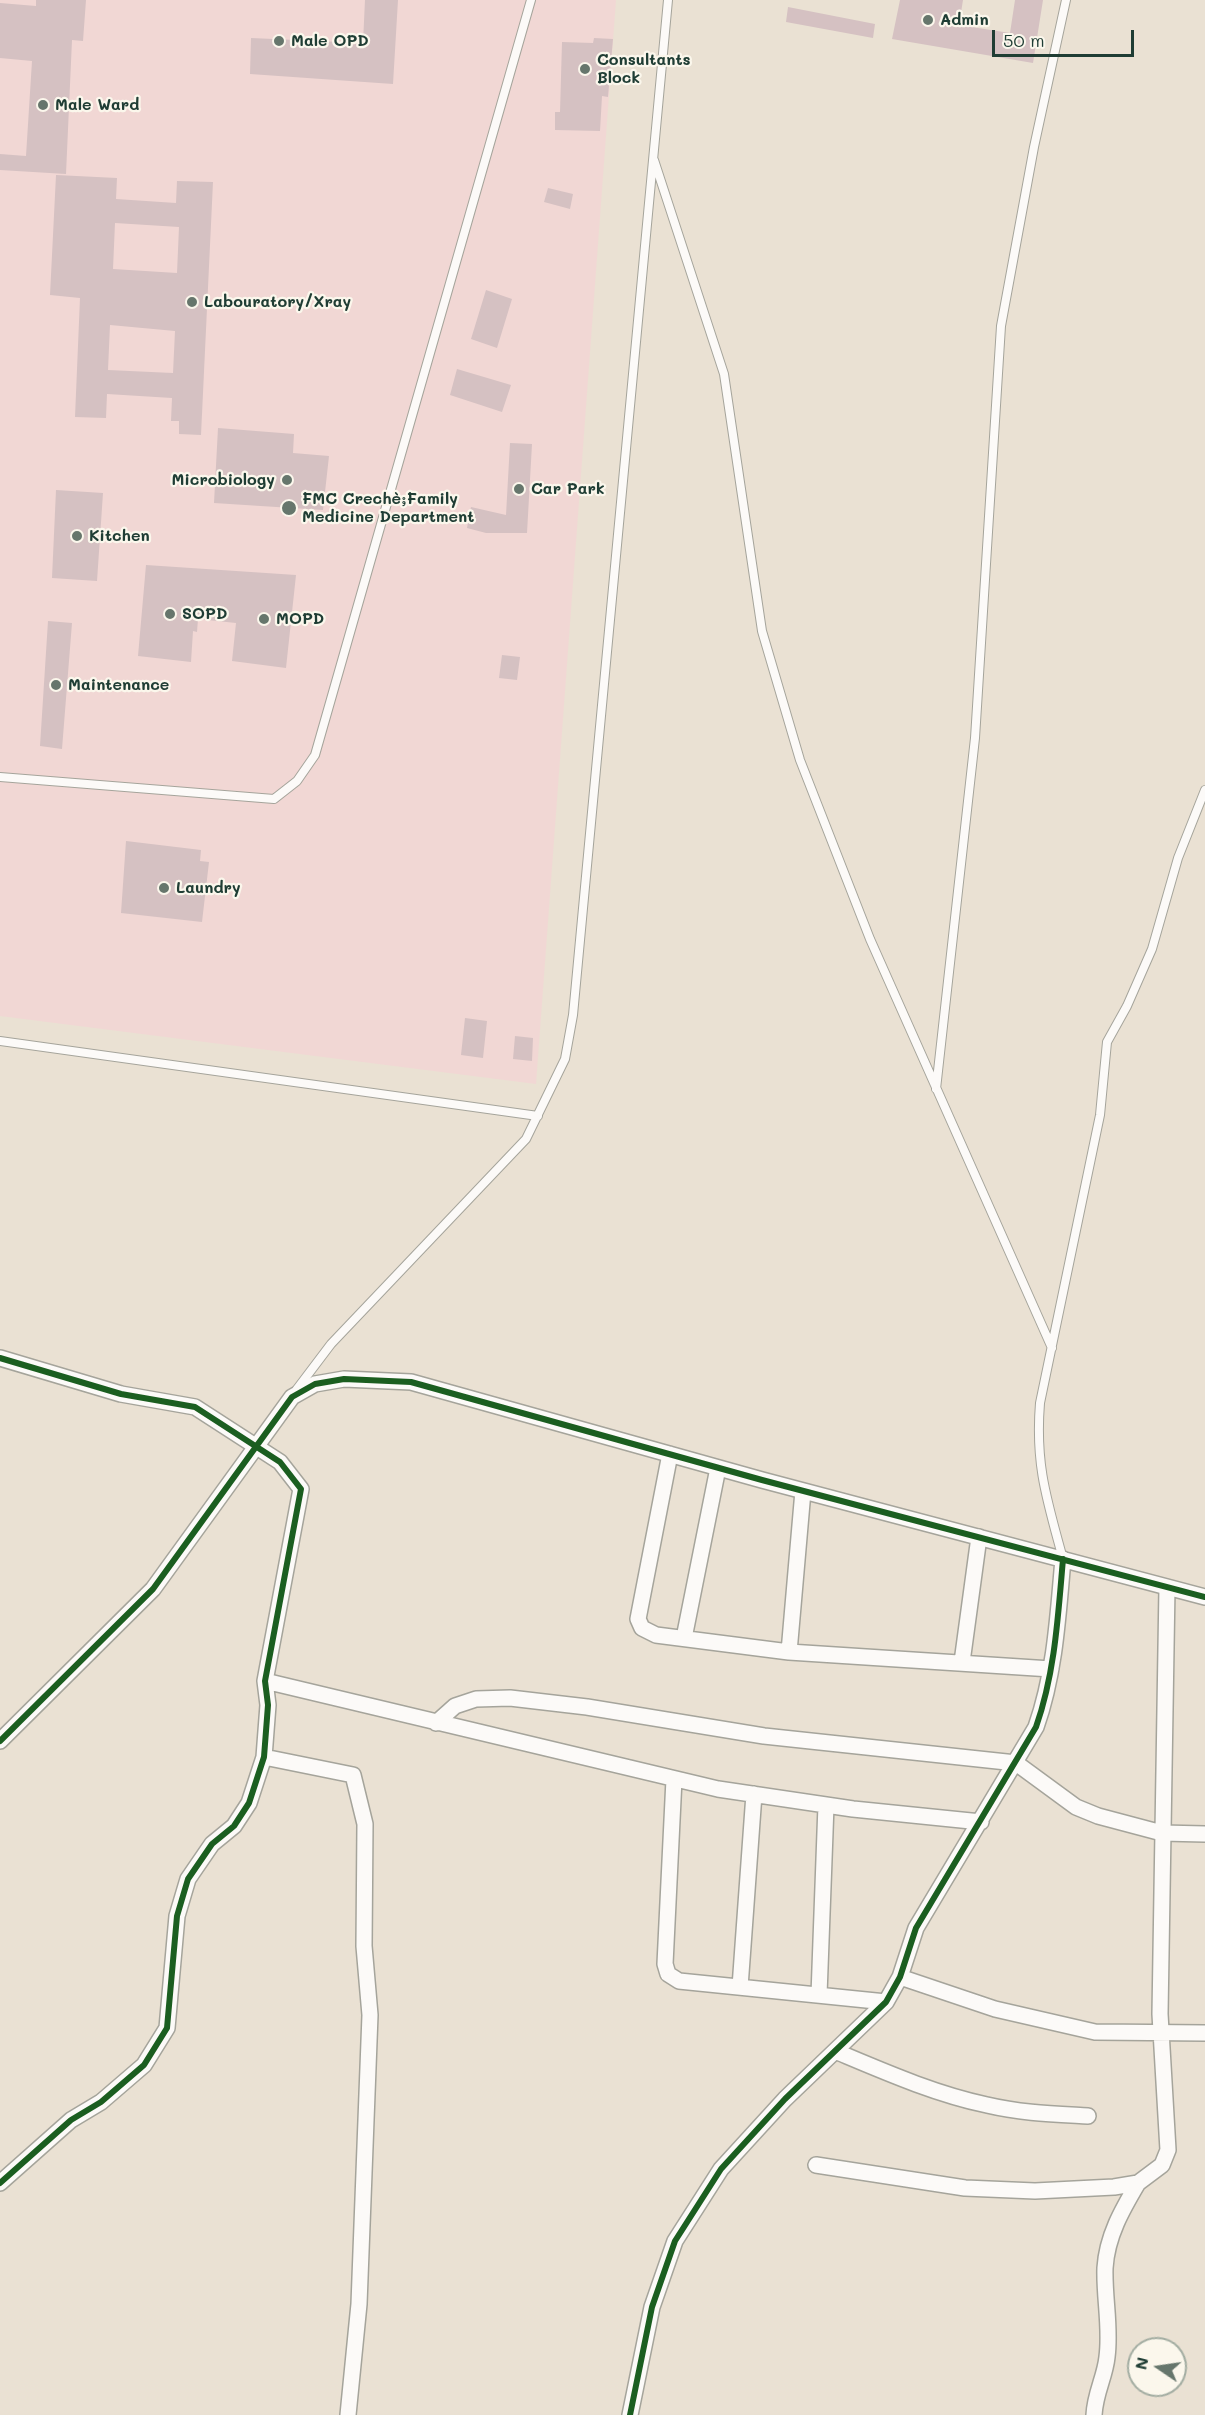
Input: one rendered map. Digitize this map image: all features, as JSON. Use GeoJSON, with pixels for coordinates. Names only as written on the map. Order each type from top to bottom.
{"type":"FeatureCollection","features":[{"type":"Feature","properties":{"kind":"street"},"geometry":{"type":"LineString","coordinates":[[0,1358],[121,1394],[195,1407],[280,1462],[301,1489],[265,1681],[268,1705],[264,1756],[249,1803],[234,1826],[212,1844],[188,1879],[177,1916],[167,2028],[144,2065],[101,2102],[71,2120],[0,2183]]}},
{"type":"Feature","properties":{"kind":"street"},"geometry":{"type":"LineString","coordinates":[[0,1741],[153,1589],[292,1397],[315,1384],[344,1379],[411,1382],[718,1468],[1205,1597]]}},
{"type":"Feature","properties":{"kind":"street"},"geometry":{"type":"LineString","coordinates":[[670,1454],[638,1619],[642,1628],[656,1635],[789,1652],[962,1662],[1051,1670]]}},
{"type":"Feature","properties":{"kind":"street"},"geometry":{"type":"LineString","coordinates":[[684,1638],[718,1468]]}},
{"type":"Feature","properties":{"kind":"street"},"geometry":{"type":"LineString","coordinates":[[789,1652],[803,1491]]}},
{"type":"Feature","properties":{"kind":"street"},"geometry":{"type":"LineString","coordinates":[[962,1662],[979,1537]]}},
{"type":"Feature","properties":{"kind":"street"},"geometry":{"type":"LineString","coordinates":[[630,2415],[652,2307],[675,2241],[721,2169],[784,2099],[886,2002],[900,1977],[916,1928],[1036,1727],[1046,1700],[1051,1670],[1063,1559]]}},
{"type":"Feature","properties":{"kind":"street"},"geometry":{"type":"LineString","coordinates":[[816,2165],[966,2188],[1035,2191],[1114,2187],[1137,2182],[1162,2165],[1168,2150],[1161,2031],[1167,1587]]}},
{"type":"Feature","properties":{"kind":"street"},"geometry":{"type":"LineString","coordinates":[[265,1681],[718,1789],[826,1805],[981,1822]]}},
{"type":"Feature","properties":{"kind":"street"},"geometry":{"type":"LineString","coordinates":[[436,1723],[454,1706],[476,1699],[510,1698],[587,1707],[764,1736],[1016,1763],[1076,1806],[1098,1816],[1162,1833],[1205,1834]]}},
{"type":"Feature","properties":{"kind":"street"},"geometry":{"type":"LineString","coordinates":[[264,1756],[353,1775],[365,1824],[364,1946],[370,2015],[359,2304],[348,2415]]}},
{"type":"Feature","properties":{"kind":"street"},"geometry":{"type":"LineString","coordinates":[[674,1779],[665,1964],[668,1974],[679,1981],[886,2002]]}},
{"type":"Feature","properties":{"kind":"street"},"geometry":{"type":"LineString","coordinates":[[740,1987],[754,1794]]}},
{"type":"Feature","properties":{"kind":"street"},"geometry":{"type":"LineString","coordinates":[[819,1995],[826,1805]]}},
{"type":"Feature","properties":{"kind":"street"},"geometry":{"type":"LineString","coordinates":[[900,1977],[995,2009],[1095,2031],[1205,2033]]}},
{"type":"Feature","properties":{"kind":"street"},"geometry":{"type":"LineString","coordinates":[[835,2051],[900,2078],[987,2105],[1029,2113],[1088,2116]]}},
{"type":"Feature","properties":{"kind":"street"},"geometry":{"type":"LineString","coordinates":[[1094,2415],[1096,2389],[1107,2359],[1109,2332],[1105,2268],[1118,2217],[1137,2182]]}},
{"type":"Feature","properties":{"kind":"lane"},"geometry":{"type":"LineString","coordinates":[[0,777],[274,799],[297,781],[315,755],[531,0]]}},
{"type":"Feature","properties":{"kind":"lane"},"geometry":{"type":"LineString","coordinates":[[292,1397],[331,1344],[526,1139],[565,1059],[573,1015],[668,0]]}},
{"type":"Feature","properties":{"kind":"lane"},"geometry":{"type":"LineString","coordinates":[[936,1090],[975,738],[1001,326],[1034,147],[1066,0]]}},
{"type":"Feature","properties":{"kind":"lane"},"geometry":{"type":"LineString","coordinates":[[653,156],[724,374],[762,632],[800,760],[870,939],[1052,1348]]}},
{"type":"Feature","properties":{"kind":"lane"},"geometry":{"type":"LineString","coordinates":[[1063,1559],[1042,1484],[1038,1437],[1040,1403],[1100,1115],[1107,1042],[1127,1006],[1152,949],[1178,858],[1205,790]]}},
{"type":"Feature","properties":{"kind":"lane"},"geometry":{"type":"LineString","coordinates":[[0,1041],[538,1116]]}},
{"type":"Feature","properties":{"kind":"shaded area","name":"FMC Crechè;Family Medicine Department"},"geometry":{"type":"Polygon","coordinates":[[[0,0],[616,0],[536,1084],[0,1016],[0,0]]]}},
{"type":"Feature","properties":{"kind":"building"},"geometry":{"type":"Polygon","coordinates":[[[36,0],[86,0],[83,41],[72,40],[66,174],[0,170],[0,154],[26,156],[32,61],[0,58],[0,3],[36,6],[36,0]]]}},
{"type":"Feature","properties":{"kind":"building","name":"Male OPD"},"geometry":{"type":"Polygon","coordinates":[[[365,0],[398,0],[393,84],[250,74],[251,38],[363,43],[365,0]]]}},
{"type":"Feature","properties":{"kind":"building"},"geometry":{"type":"Polygon","coordinates":[[[900,0],[963,0],[959,25],[1010,33],[1015,0],[1043,0],[1033,63],[892,39],[900,0]]]}},
{"type":"Feature","properties":{"kind":"building"},"geometry":{"type":"Polygon","coordinates":[[[788,7],[875,24],[873,38],[786,22],[788,7]]]}},
{"type":"Feature","properties":{"kind":"building"},"geometry":{"type":"Polygon","coordinates":[[[594,38],[613,39],[608,97],[602,96],[600,131],[555,130],[555,112],[560,112],[562,42],[593,43],[594,38]]]}},
{"type":"Feature","properties":{"kind":"building"},"geometry":{"type":"Polygon","coordinates":[[[56,175],[117,178],[116,199],[176,203],[177,181],[213,182],[201,435],[179,434],[179,421],[171,421],[172,398],[107,394],[106,418],[75,417],[80,298],[50,295],[56,175]],[[115,223],[113,269],[177,273],[179,227],[115,223]],[[110,325],[108,370],[173,373],[175,331],[110,325]]]}},
{"type":"Feature","properties":{"kind":"building"},"geometry":{"type":"Polygon","coordinates":[[[548,188],[573,194],[570,209],[544,202],[548,188]]]}},
{"type":"Feature","properties":{"kind":"building"},"geometry":{"type":"Polygon","coordinates":[[[486,290],[512,299],[497,348],[471,339],[486,290]]]}},
{"type":"Feature","properties":{"kind":"building"},"geometry":{"type":"Polygon","coordinates":[[[457,369],[511,385],[502,412],[450,395],[457,369]]]}},
{"type":"Feature","properties":{"kind":"building"},"geometry":{"type":"Polygon","coordinates":[[[218,428],[294,434],[293,453],[329,456],[323,510],[214,503],[218,428]]]}},
{"type":"Feature","properties":{"kind":"building","name":"Car Park"},"geometry":{"type":"Polygon","coordinates":[[[510,443],[532,444],[527,533],[486,533],[467,528],[471,507],[506,515],[510,443]]]}},
{"type":"Feature","properties":{"kind":"building","name":"Kitchen"},"geometry":{"type":"Polygon","coordinates":[[[56,490],[103,493],[97,581],[52,578],[56,490]]]}},
{"type":"Feature","properties":{"kind":"building"},"geometry":{"type":"Polygon","coordinates":[[[146,565],[296,575],[286,668],[232,661],[236,623],[198,619],[197,632],[193,631],[191,662],[138,656],[146,565]]]}},
{"type":"Feature","properties":{"kind":"building","name":"Maintenance"},"geometry":{"type":"Polygon","coordinates":[[[48,621],[72,623],[62,749],[40,746],[48,621]]]}},
{"type":"Feature","properties":{"kind":"building"},"geometry":{"type":"Polygon","coordinates":[[[502,655],[520,657],[517,680],[499,678],[502,655]]]}},
{"type":"Feature","properties":{"kind":"building","name":"Laundry"},"geometry":{"type":"Polygon","coordinates":[[[126,841],[201,850],[200,861],[209,862],[202,922],[121,913],[126,841]]]}},
{"type":"Feature","properties":{"kind":"building"},"geometry":{"type":"Polygon","coordinates":[[[465,1018],[487,1021],[483,1058],[461,1055],[465,1018]]]}},
{"type":"Feature","properties":{"kind":"building"},"geometry":{"type":"Polygon","coordinates":[[[515,1036],[533,1038],[532,1061],[513,1059],[515,1036]]]}},
{"type":"Feature","properties":{"kind":"cycle path"},"geometry":{"type":"LineString","coordinates":[[0,1358],[121,1394],[195,1407],[280,1462],[301,1489],[265,1681],[268,1705],[264,1757],[249,1803],[234,1826],[212,1844],[188,1879],[177,1916],[167,2028],[144,2065],[101,2102],[71,2120],[0,2183]]}},
{"type":"Feature","properties":{"kind":"cycle path"},"geometry":{"type":"LineString","coordinates":[[0,1741],[153,1589],[292,1397],[315,1384],[344,1379],[411,1382],[762,1480],[1205,1597]]}},
{"type":"Feature","properties":{"kind":"cycle path"},"geometry":{"type":"LineString","coordinates":[[630,2415],[652,2307],[675,2241],[721,2169],[785,2099],[886,2002],[900,1977],[916,1928],[1036,1727],[1052,1665],[1063,1559]]}},
{"type":"Feature","properties":{"kind":"place","name":"Admin"},"geometry":{"type":"Point","coordinates":[928,20]}},
{"type":"Feature","properties":{"kind":"place","name":"Male OPD"},"geometry":{"type":"Point","coordinates":[279,41]}},
{"type":"Feature","properties":{"kind":"place","name":"Consultants Block"},"geometry":{"type":"Point","coordinates":[585,69]}},
{"type":"Feature","properties":{"kind":"place","name":"Male Ward"},"geometry":{"type":"Point","coordinates":[43,105]}},
{"type":"Feature","properties":{"kind":"place","name":"Labouratory/Xray"},"geometry":{"type":"Point","coordinates":[192,302]}},
{"type":"Feature","properties":{"kind":"place","name":"Microbiology"},"geometry":{"type":"Point","coordinates":[287,480]}},
{"type":"Feature","properties":{"kind":"place","name":"Car Park"},"geometry":{"type":"Point","coordinates":[519,489]}},
{"type":"Feature","properties":{"kind":"place","name":"FMC Crechè;Family Medicine Department"},"geometry":{"type":"Point","coordinates":[289,508]}},
{"type":"Feature","properties":{"kind":"place","name":"Kitchen"},"geometry":{"type":"Point","coordinates":[77,536]}},
{"type":"Feature","properties":{"kind":"place","name":"SOPD"},"geometry":{"type":"Point","coordinates":[170,614]}},
{"type":"Feature","properties":{"kind":"place","name":"MOPD"},"geometry":{"type":"Point","coordinates":[264,619]}},
{"type":"Feature","properties":{"kind":"place","name":"Maintenance"},"geometry":{"type":"Point","coordinates":[56,685]}},
{"type":"Feature","properties":{"kind":"place","name":"Laundry"},"geometry":{"type":"Point","coordinates":[164,888]}}]}
